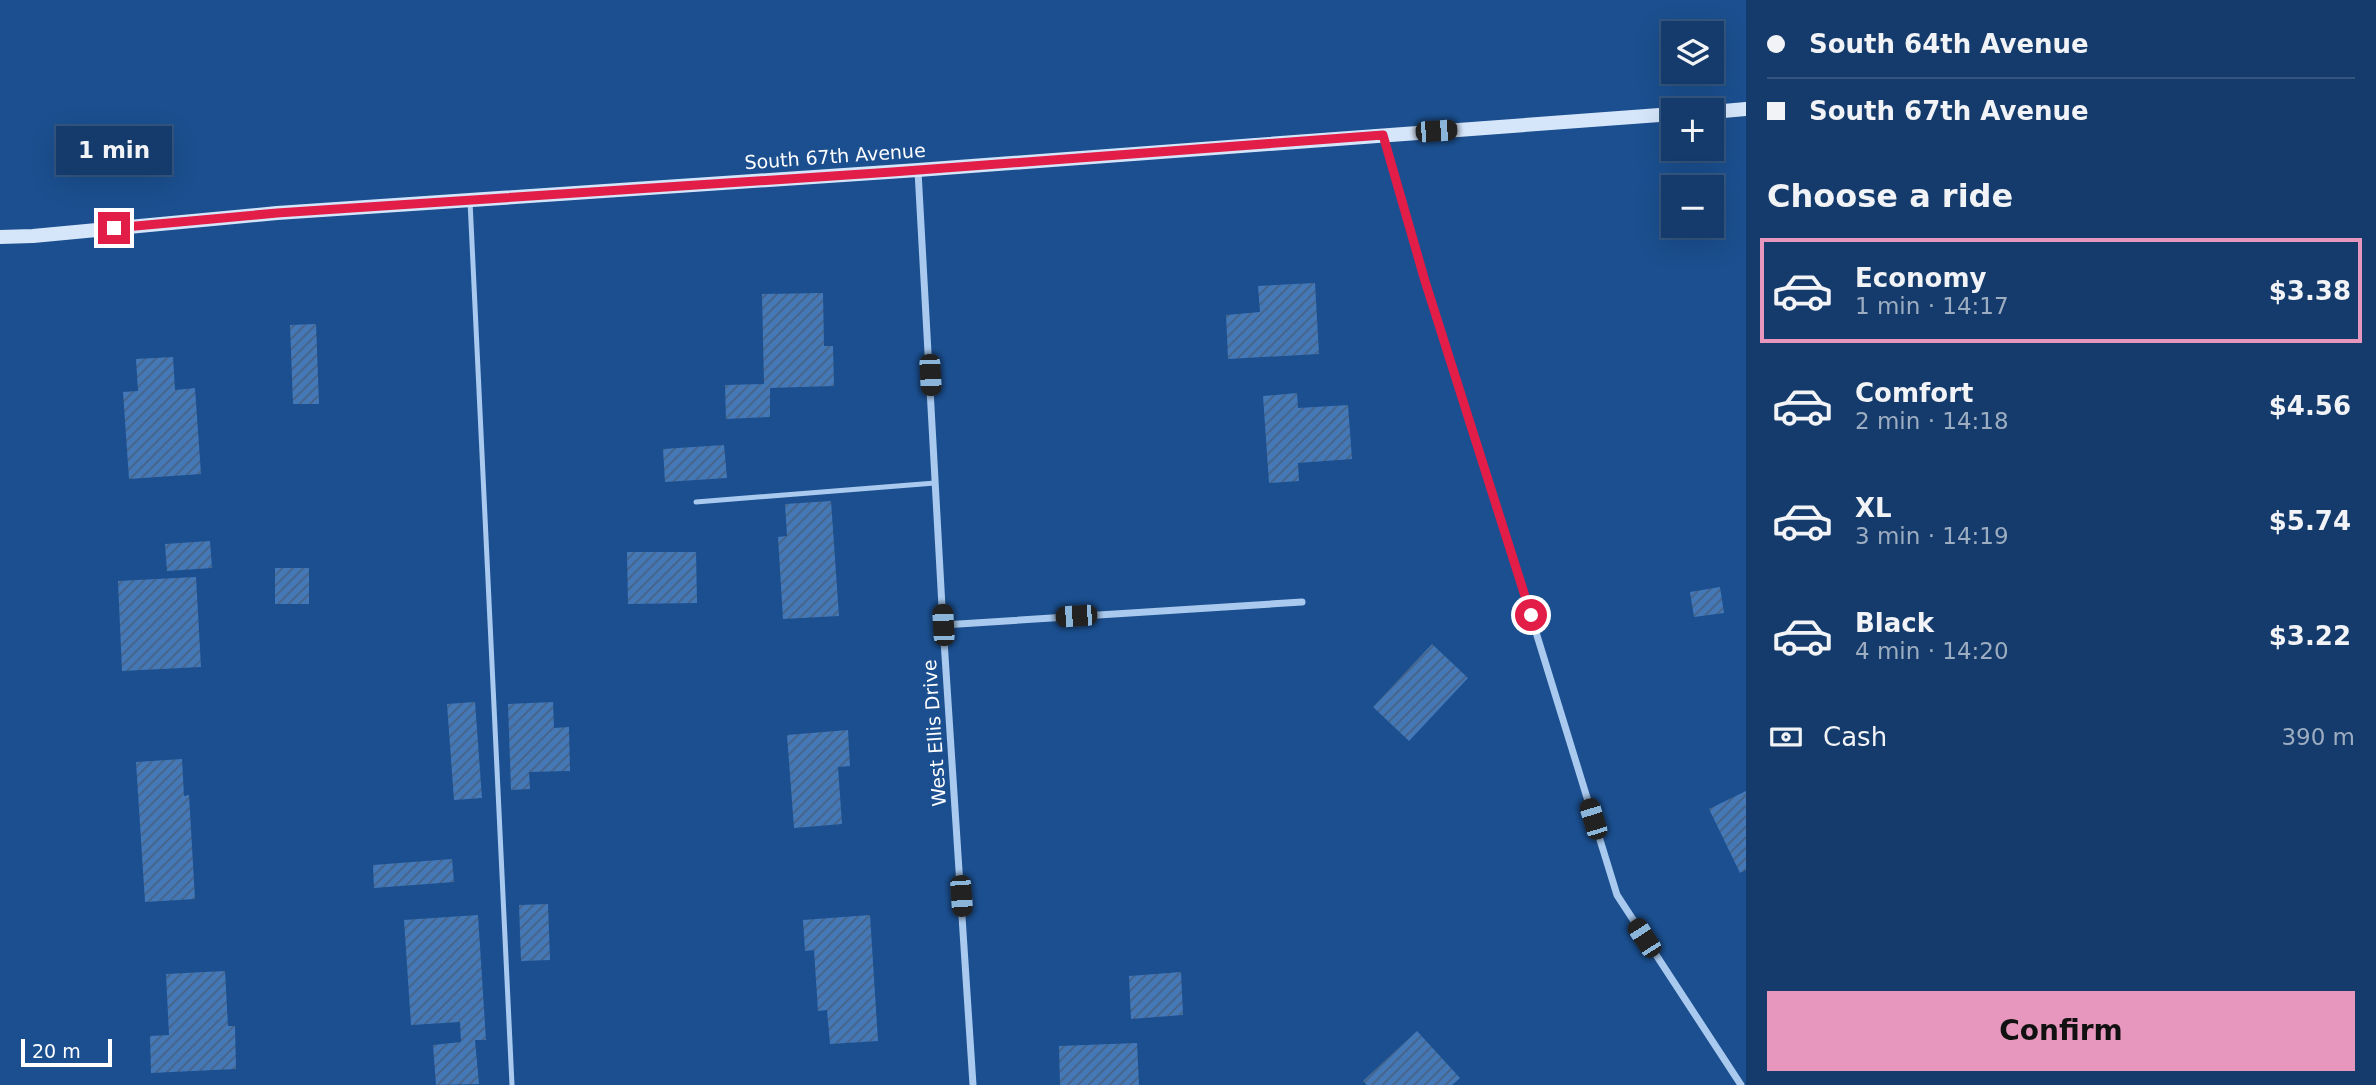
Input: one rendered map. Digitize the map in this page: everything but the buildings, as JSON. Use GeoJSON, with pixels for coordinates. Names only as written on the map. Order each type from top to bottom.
{"type":"FeatureCollection","features":[{"type":"Feature","properties":{"kind":"main road"},"geometry":{"type":"LineString","coordinates":[[1724,111],[1746,109]]}},
{"type":"Feature","properties":{"kind":"main road","name":"South 67th Avenue"},"geometry":{"type":"LineString","coordinates":[[0,237],[277,213],[918,170],[1661,115]]}},
{"type":"Feature","properties":{"kind":"street"},"geometry":{"type":"LineString","coordinates":[[1383,135],[1425,281],[1617,895],[1741,1085]]}},
{"type":"Feature","properties":{"kind":"street","name":"West Ellis Drive"},"geometry":{"type":"LineString","coordinates":[[918,170],[943,625],[973,1085]]}},
{"type":"Feature","properties":{"kind":"street"},"geometry":{"type":"LineString","coordinates":[[943,625],[1302,602]]}},
{"type":"Feature","properties":{"kind":"lane"},"geometry":{"type":"LineString","coordinates":[[470,201],[512,1085]]}},
{"type":"Feature","properties":{"kind":"lane"},"geometry":{"type":"LineString","coordinates":[[696,502],[935,483]]}},
{"type":"Feature","properties":{"kind":"route"},"geometry":{"type":"LineString","coordinates":[[114,228],[277,213],[892,172],[1383,135],[1425,281],[1531,615]]}}]}
